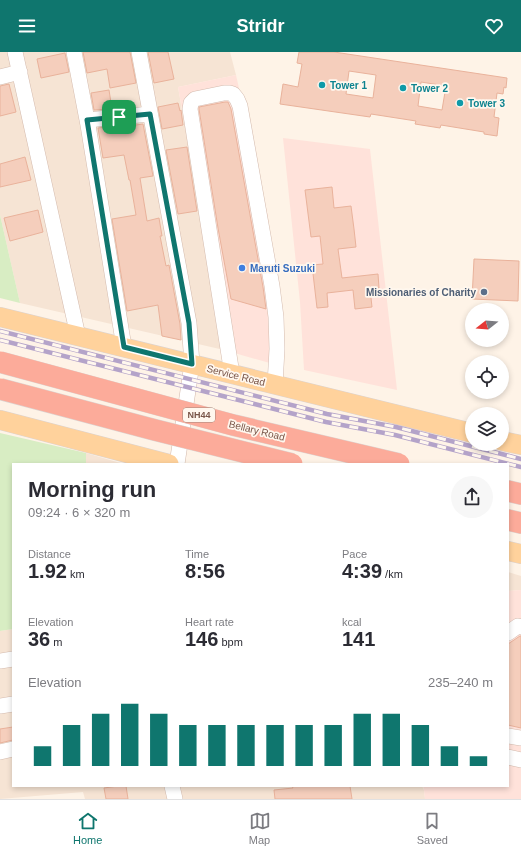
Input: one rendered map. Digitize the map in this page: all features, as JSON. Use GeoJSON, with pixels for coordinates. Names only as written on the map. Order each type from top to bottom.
{"type":"FeatureCollection","features":[{"type":"Feature","properties":{"kind":"highway","name":"Bellary Road"},"geometry":{"type":"LineString","coordinates":[[0,362],[233,425],[395,463]]}},
{"type":"Feature","properties":{"kind":"highway","name":"NH44"},"geometry":{"type":"LineString","coordinates":[[0,389],[288,463]]}},
{"type":"Feature","properties":{"kind":"highway"},"geometry":{"type":"LineString","coordinates":[[509,491],[521,494]]}},
{"type":"Feature","properties":{"kind":"highway"},"geometry":{"type":"LineString","coordinates":[[509,520],[521,523]]}},
{"type":"Feature","properties":{"kind":"main road","name":"Service Road"},"geometry":{"type":"LineString","coordinates":[[0,317],[465,431]]}},
{"type":"Feature","properties":{"kind":"main road"},"geometry":{"type":"LineString","coordinates":[[0,420],[134,460],[160,463]]}},
{"type":"Feature","properties":{"kind":"main road"},"geometry":{"type":"LineString","coordinates":[[509,443],[521,446]]}},
{"type":"Feature","properties":{"kind":"main road"},"geometry":{"type":"LineString","coordinates":[[509,551],[521,554]]}},
{"type":"Feature","properties":{"kind":"street"},"geometry":{"type":"LineString","coordinates":[[15,52],[78,336]]}},
{"type":"Feature","properties":{"kind":"street"},"geometry":{"type":"LineString","coordinates":[[74,52],[87,120],[124,347]]}},
{"type":"Feature","properties":{"kind":"street"},"geometry":{"type":"LineString","coordinates":[[139,52],[189,323],[192,364],[176,463]]}},
{"type":"Feature","properties":{"kind":"street"},"geometry":{"type":"LineString","coordinates":[[0,77],[20,72]]}},
{"type":"Feature","properties":{"kind":"street"},"geometry":{"type":"LineString","coordinates":[[232,374],[190,109],[191,103],[195,99],[224,93],[233,94],[240,106],[269,271],[276,324],[277,349],[275,385]]}},
{"type":"Feature","properties":{"kind":"street"},"geometry":{"type":"LineString","coordinates":[[87,120],[150,114]]}},
{"type":"Feature","properties":{"kind":"street"},"geometry":{"type":"LineString","coordinates":[[509,632],[518,626],[521,627]]}},
{"type":"Feature","properties":{"kind":"street"},"geometry":{"type":"LineString","coordinates":[[0,661],[12,660]]}},
{"type":"Feature","properties":{"kind":"street"},"geometry":{"type":"LineString","coordinates":[[0,706],[12,704]]}},
{"type":"Feature","properties":{"kind":"street"},"geometry":{"type":"LineString","coordinates":[[509,736],[521,738]]}},
{"type":"Feature","properties":{"kind":"street"},"geometry":{"type":"LineString","coordinates":[[0,752],[12,749]]}},
{"type":"Feature","properties":{"kind":"street"},"geometry":{"type":"LineString","coordinates":[[509,757],[521,760]]}},
{"type":"Feature","properties":{"kind":"street"},"geometry":{"type":"LineString","coordinates":[[172,787],[175,799]]}},
{"type":"Feature","properties":{"kind":"shaded area"},"geometry":{"type":"Polygon","coordinates":[[[0,52],[230,52],[236,75],[178,87],[224,350],[20,303],[0,215],[0,52]]]}},
{"type":"Feature","properties":{"kind":"shaded area","name":"Maruti Suzuki"},"geometry":{"type":"Polygon","coordinates":[[[236,75],[268,217],[279,320],[280,366],[224,350],[178,87],[236,75]]]}},
{"type":"Feature","properties":{"kind":"shaded area"},"geometry":{"type":"Polygon","coordinates":[[[283,138],[370,149],[397,390],[304,370],[300,302],[283,138]]]}},
{"type":"Feature","properties":{"kind":"shaded area"},"geometry":{"type":"Polygon","coordinates":[[[86,453],[121,463],[86,463],[86,453]]]}},
{"type":"Feature","properties":{"kind":"shaded area"},"geometry":{"type":"Polygon","coordinates":[[[509,572],[521,576],[521,590],[509,591],[509,572]]]}},
{"type":"Feature","properties":{"kind":"shaded area"},"geometry":{"type":"Polygon","coordinates":[[[521,590],[521,799],[425,799],[423,787],[509,787],[509,591],[521,590]]]}},
{"type":"Feature","properties":{"kind":"shaded area"},"geometry":{"type":"Polygon","coordinates":[[[12,629],[12,787],[422,787],[425,799],[85,799],[83,792],[0,799],[0,631],[12,629]]]}},
{"type":"Feature","properties":{"kind":"green space"},"geometry":{"type":"Polygon","coordinates":[[[0,215],[20,303],[0,298],[0,215]]]}},
{"type":"Feature","properties":{"kind":"green space"},"geometry":{"type":"Polygon","coordinates":[[[0,433],[86,453],[86,463],[12,463],[12,629],[0,631],[0,433]]]}},
{"type":"Feature","properties":{"kind":"building"},"geometry":{"type":"Polygon","coordinates":[[[83,52],[130,52],[136,83],[110,88],[107,69],[87,73],[83,52]]]}},
{"type":"Feature","properties":{"kind":"building"},"geometry":{"type":"Polygon","coordinates":[[[148,52],[168,52],[174,79],[154,83],[148,52]]]}},
{"type":"Feature","properties":{"kind":"building"},"geometry":{"type":"Polygon","coordinates":[[[299,52],[334,52],[507,78],[506,88],[504,87],[503,94],[497,93],[494,117],[499,118],[497,136],[484,134],[484,132],[441,125],[440,128],[415,124],[416,121],[371,114],[370,117],[280,104],[283,84],[298,87],[302,64],[297,63],[299,52]],[[349,71],[346,94],[373,98],[376,75],[349,71]],[[421,82],[418,106],[442,110],[446,86],[421,82]]]}},
{"type":"Feature","properties":{"kind":"building"},"geometry":{"type":"Polygon","coordinates":[[[65,53],[69,72],[41,78],[37,59],[65,53]]]}},
{"type":"Feature","properties":{"kind":"building"},"geometry":{"type":"Polygon","coordinates":[[[9,84],[16,112],[0,116],[0,86],[9,84]]]}},
{"type":"Feature","properties":{"kind":"building"},"geometry":{"type":"Polygon","coordinates":[[[109,90],[112,109],[94,110],[91,93],[109,90]]]}},
{"type":"Feature","properties":{"kind":"building"},"geometry":{"type":"Polygon","coordinates":[[[228,102],[231,109],[266,309],[231,299],[199,109],[199,107],[228,102]]]}},
{"type":"Feature","properties":{"kind":"building"},"geometry":{"type":"Polygon","coordinates":[[[178,103],[180,111],[181,110],[183,125],[162,129],[158,107],[178,103]]]}},
{"type":"Feature","properties":{"kind":"building"},"geometry":{"type":"Polygon","coordinates":[[[143,124],[153,176],[140,178],[147,221],[159,218],[162,236],[160,236],[166,266],[169,265],[180,324],[181,340],[162,336],[158,305],[127,311],[112,219],[136,215],[124,155],[103,158],[98,128],[115,126],[115,128],[143,124]]]}},
{"type":"Feature","properties":{"kind":"building"},"geometry":{"type":"Polygon","coordinates":[[[187,147],[197,211],[178,214],[166,150],[187,147]]]}},
{"type":"Feature","properties":{"kind":"building"},"geometry":{"type":"Polygon","coordinates":[[[25,157],[31,180],[0,187],[0,164],[25,157]]]}},
{"type":"Feature","properties":{"kind":"building"},"geometry":{"type":"Polygon","coordinates":[[[332,187],[334,208],[351,206],[356,247],[338,249],[342,278],[378,274],[379,288],[370,289],[372,307],[355,309],[353,290],[327,293],[328,307],[317,308],[312,265],[323,264],[320,236],[311,237],[305,190],[332,187]]]}},
{"type":"Feature","properties":{"kind":"building"},"geometry":{"type":"Polygon","coordinates":[[[38,210],[43,232],[10,241],[4,218],[38,210]]]}},
{"type":"Feature","properties":{"kind":"building"},"geometry":{"type":"Polygon","coordinates":[[[474,259],[519,261],[518,301],[472,299],[474,259]]]}},
{"type":"Feature","properties":{"kind":"building"},"geometry":{"type":"Polygon","coordinates":[[[521,636],[521,728],[509,725],[509,643],[521,636]]]}},
{"type":"Feature","properties":{"kind":"building"},"geometry":{"type":"Polygon","coordinates":[[[12,727],[12,740],[0,743],[0,729],[12,727]]]}},
{"type":"Feature","properties":{"kind":"building"},"geometry":{"type":"Polygon","coordinates":[[[126,787],[128,799],[106,799],[104,788],[126,787]]]}},
{"type":"Feature","properties":{"kind":"building"},"geometry":{"type":"Polygon","coordinates":[[[350,787],[352,799],[275,799],[274,790],[293,788],[350,787]]]}},
{"type":"Feature","properties":{"kind":"railway"},"geometry":{"type":"LineString","coordinates":[[0,331],[327,414],[396,427],[521,459]]}},
{"type":"Feature","properties":{"kind":"railway"},"geometry":{"type":"LineString","coordinates":[[0,340],[326,422],[395,435],[505,463]]}},
{"type":"Feature","properties":{"kind":"railway"},"geometry":{"type":"LineString","coordinates":[[509,464],[521,467]]}},
{"type":"Feature","properties":{"kind":"place","name":"Tower 1"},"geometry":{"type":"Point","coordinates":[322,85]}},
{"type":"Feature","properties":{"kind":"place","name":"Tower 2"},"geometry":{"type":"Point","coordinates":[403,88]}},
{"type":"Feature","properties":{"kind":"place","name":"Tower 3"},"geometry":{"type":"Point","coordinates":[460,103]}},
{"type":"Feature","properties":{"kind":"place","name":"Maruti Suzuki"},"geometry":{"type":"Point","coordinates":[242,268]}},
{"type":"Feature","properties":{"kind":"place","name":"Missionaries of Charity"},"geometry":{"type":"Point","coordinates":[484,292]}},
{"type":"Feature","properties":{"kind":"route"},"geometry":{"type":"LineString","coordinates":[[150,114],[189,323],[192,364],[124,347],[87,120],[119,117],[150,114]]}}]}
